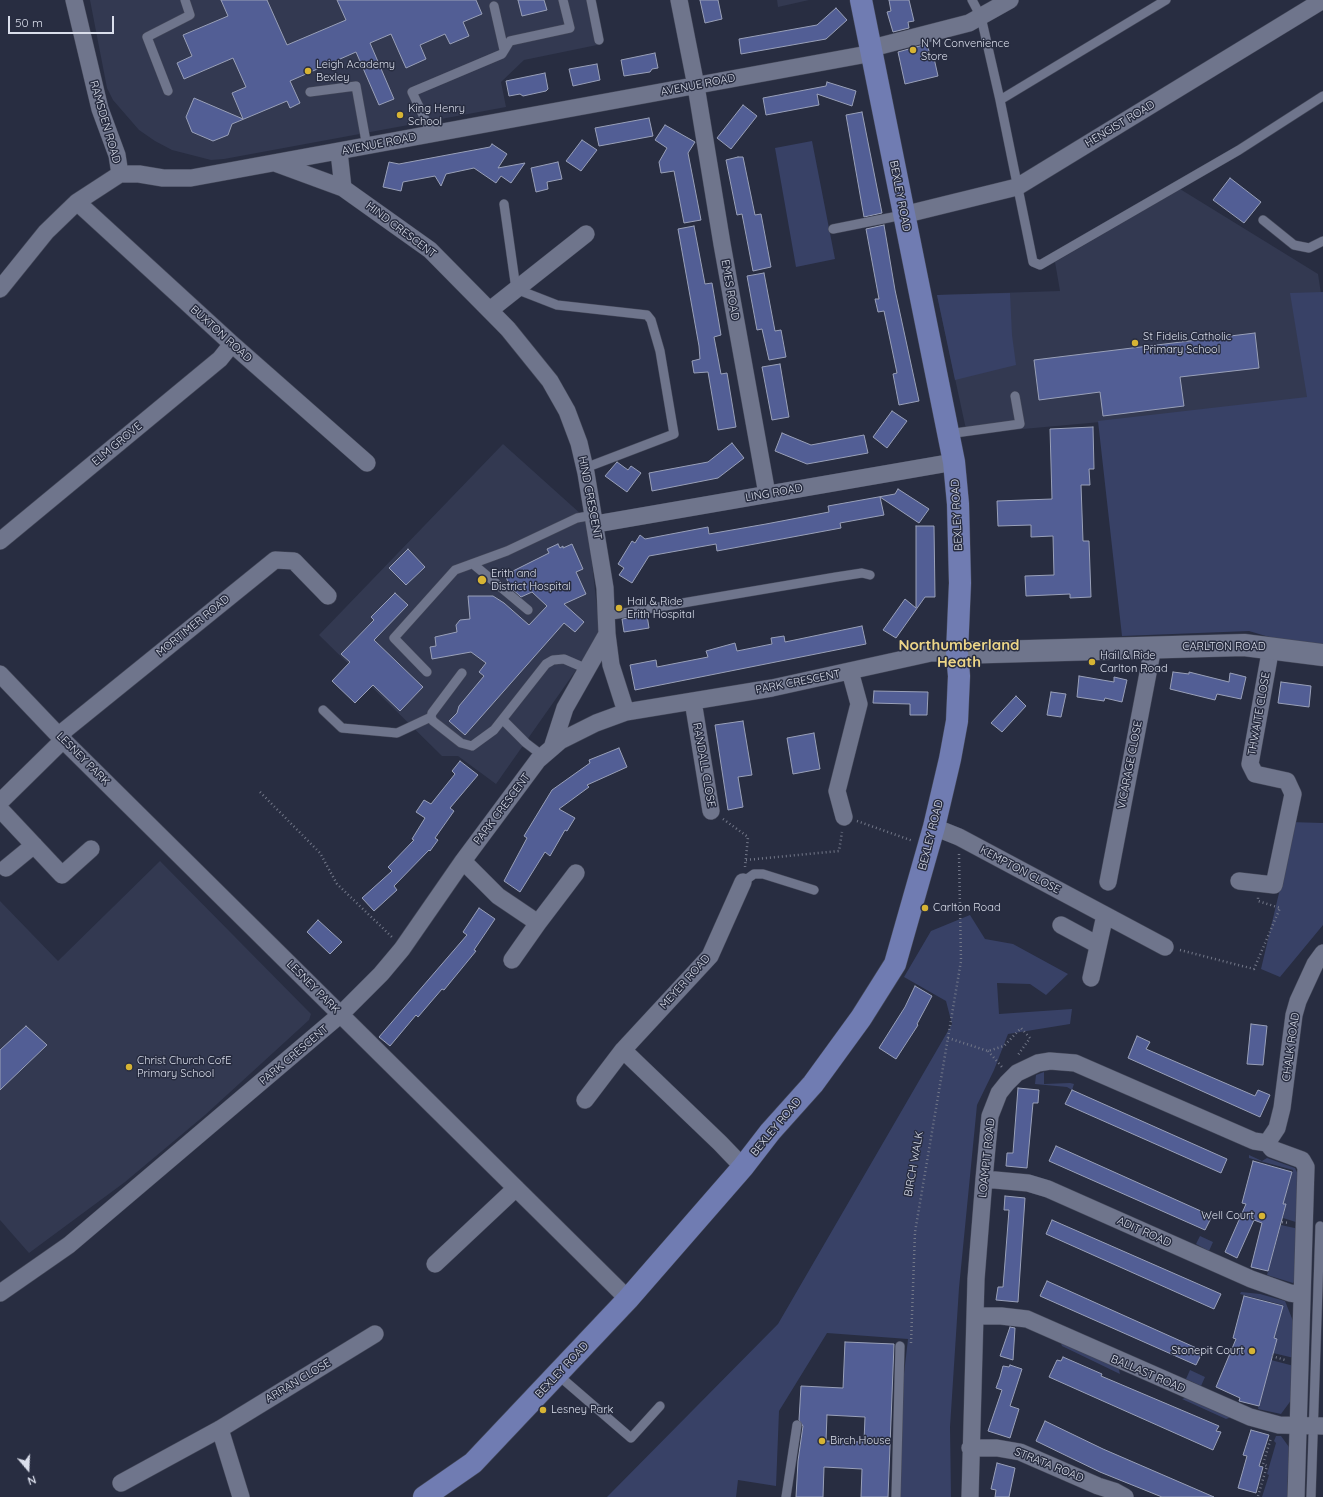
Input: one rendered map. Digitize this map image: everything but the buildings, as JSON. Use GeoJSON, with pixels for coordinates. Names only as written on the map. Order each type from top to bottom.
{"type":"FeatureCollection","features":[{"type":"Feature","properties":{"kind":"main road","name":"BEXLEY ROAD"},"geometry":{"type":"LineString","coordinates":[[424,1497],[472,1463],[558,1375],[628,1299],[743,1167],[770,1132],[813,1084],[861,1018],[895,964],[934,827],[950,759],[957,721],[959,676],[957,653],[959,548],[958,504],[954,462],[903,215],[872,50],[861,0]]}},
{"type":"Feature","properties":{"kind":"street","name":"RAMSDEN ROAD"},"geometry":{"type":"LineString","coordinates":[[74,0],[100,109],[117,155],[120,174]]}},
{"type":"Feature","properties":{"kind":"street","name":"EMES ROAD"},"geometry":{"type":"LineString","coordinates":[[679,0],[696,86],[722,244],[767,494]]}},
{"type":"Feature","properties":{"kind":"street","name":"AVENUE ROAD"},"geometry":{"type":"LineString","coordinates":[[120,174],[139,174],[163,178],[191,178],[696,86],[872,50],[969,23],[1010,0]]}},
{"type":"Feature","properties":{"kind":"street","name":"HENGIST ROAD"},"geometry":{"type":"LineString","coordinates":[[903,215],[1017,187],[1323,0]]}},
{"type":"Feature","properties":{"kind":"street"},"geometry":{"type":"LineString","coordinates":[[339,152],[343,188]]}},
{"type":"Feature","properties":{"kind":"street","name":"HIND CRESCENT"},"geometry":{"type":"LineString","coordinates":[[274,162],[343,188],[430,250],[508,329],[550,381],[567,411],[579,443],[585,468],[595,519],[605,588],[607,634],[611,665],[626,712]]}},
{"type":"Feature","properties":{"kind":"street"},"geometry":{"type":"LineString","coordinates":[[0,289],[46,232],[77,202],[120,174]]}},
{"type":"Feature","properties":{"kind":"street","name":"BUXTON ROAD"},"geometry":{"type":"LineString","coordinates":[[77,202],[232,344],[367,463]]}},
{"type":"Feature","properties":{"kind":"street"},"geometry":{"type":"LineString","coordinates":[[490,310],[586,234]]}},
{"type":"Feature","properties":{"kind":"street","name":"ELM GROVE"},"geometry":{"type":"LineString","coordinates":[[0,541],[220,358],[232,344]]}},
{"type":"Feature","properties":{"kind":"street","name":"LING ROAD"},"geometry":{"type":"LineString","coordinates":[[595,519],[767,494],[954,462]]}},
{"type":"Feature","properties":{"kind":"street","name":"MORTIMER ROAD"},"geometry":{"type":"LineString","coordinates":[[0,802],[58,745],[65,730],[275,560],[294,561],[328,596]]}},
{"type":"Feature","properties":{"kind":"street","name":"PARK CRESCENT"},"geometry":{"type":"LineString","coordinates":[[0,1293],[69,1245],[341,1014],[381,974],[403,946],[463,861],[547,752],[565,708],[607,634]]}},
{"type":"Feature","properties":{"kind":"street","name":"CARLTON ROAD"},"geometry":{"type":"LineString","coordinates":[[957,653],[1244,645],[1271,647],[1323,655]]}},
{"type":"Feature","properties":{"kind":"street","name":"THWAITE CLOSE"},"geometry":{"type":"LineString","coordinates":[[1239,881],[1274,885],[1292,794],[1287,782],[1255,774],[1250,764],[1271,647]]}},
{"type":"Feature","properties":{"kind":"street","name":"VICARAGE CLOSE"},"geometry":{"type":"LineString","coordinates":[[1108,882],[1153,648]]}},
{"type":"Feature","properties":{"kind":"street","name":"PARK CRESCENT"},"geometry":{"type":"LineString","coordinates":[[547,752],[574,733],[626,712],[772,688],[930,653],[957,653]]}},
{"type":"Feature","properties":{"kind":"street"},"geometry":{"type":"LineString","coordinates":[[844,817],[837,791],[859,704],[850,671]]}},
{"type":"Feature","properties":{"kind":"street","name":"LESNEY PARK"},"geometry":{"type":"LineString","coordinates":[[0,674],[61,738],[628,1299]]}},
{"type":"Feature","properties":{"kind":"street","name":"RANDALL CLOSE"},"geometry":{"type":"LineString","coordinates":[[693,701],[711,811]]}},
{"type":"Feature","properties":{"kind":"street"},"geometry":{"type":"LineString","coordinates":[[0,809],[62,875],[91,849]]}},
{"type":"Feature","properties":{"kind":"street","name":"KEMPTON CLOSE"},"geometry":{"type":"LineString","coordinates":[[934,827],[959,837],[1165,947]]}},
{"type":"Feature","properties":{"kind":"street"},"geometry":{"type":"LineString","coordinates":[[6,868],[34,845]]}},
{"type":"Feature","properties":{"kind":"street"},"geometry":{"type":"LineString","coordinates":[[463,861],[498,896],[538,923]]}},
{"type":"Feature","properties":{"kind":"street"},"geometry":{"type":"LineString","coordinates":[[512,960],[538,923],[576,874]]}},
{"type":"Feature","properties":{"kind":"street","name":"MEYER ROAD"},"geometry":{"type":"LineString","coordinates":[[585,1100],[623,1050],[710,956],[743,882]]}},
{"type":"Feature","properties":{"kind":"street"},"geometry":{"type":"LineString","coordinates":[[1091,978],[1105,915]]}},
{"type":"Feature","properties":{"kind":"street"},"geometry":{"type":"LineString","coordinates":[[1061,925],[1098,945]]}},
{"type":"Feature","properties":{"kind":"street","name":"CHALK ROAD"},"geometry":{"type":"LineString","coordinates":[[1267,1143],[1277,1128],[1282,1108],[1294,1015],[1298,1001],[1309,975],[1323,953]]}},
{"type":"Feature","properties":{"kind":"street"},"geometry":{"type":"LineString","coordinates":[[623,1050],[743,1167]]}},
{"type":"Feature","properties":{"kind":"street","name":"LOAMPIT ROAD"},"geometry":{"type":"LineString","coordinates":[[970,1497],[970,1448],[978,1252],[990,1116],[999,1093],[1011,1078],[1026,1068],[1038,1063],[1050,1061],[1075,1063],[1254,1141],[1267,1143],[1272,1149],[1302,1160],[1306,1167],[1296,1497]]}},
{"type":"Feature","properties":{"kind":"street","name":"ADIT ROAD"},"geometry":{"type":"LineString","coordinates":[[984,1179],[1028,1183],[1048,1189],[1251,1279],[1284,1291],[1302,1295]]}},
{"type":"Feature","properties":{"kind":"street"},"geometry":{"type":"LineString","coordinates":[[436,1264],[516,1188]]}},
{"type":"Feature","properties":{"kind":"street","name":"BALLAST ROAD"},"geometry":{"type":"LineString","coordinates":[[976,1316],[1001,1316],[1027,1319],[1239,1413],[1279,1424],[1323,1426]]}},
{"type":"Feature","properties":{"kind":"street","name":"ARRAN CLOSE"},"geometry":{"type":"LineString","coordinates":[[121,1483],[220,1429],[375,1334]]}},
{"type":"Feature","properties":{"kind":"street"},"geometry":{"type":"LineString","coordinates":[[220,1429],[241,1497]]}},
{"type":"Feature","properties":{"kind":"street","name":"STRATA ROAD"},"geometry":{"type":"LineString","coordinates":[[970,1448],[997,1448],[1020,1452],[1125,1497]]}},
{"type":"Feature","properties":{"kind":"lane"},"geometry":{"type":"LineString","coordinates":[[168,91],[147,37],[190,15],[185,0]]}},
{"type":"Feature","properties":{"kind":"lane"},"geometry":{"type":"LineString","coordinates":[[432,134],[412,92],[502,54],[510,41],[570,28],[563,0]]}},
{"type":"Feature","properties":{"kind":"lane"},"geometry":{"type":"LineString","coordinates":[[591,0],[599,40]]}},
{"type":"Feature","properties":{"kind":"lane"},"geometry":{"type":"LineString","coordinates":[[972,0],[981,17],[1000,100],[1033,262],[1040,266],[1239,150],[1323,96]]}},
{"type":"Feature","properties":{"kind":"lane"},"geometry":{"type":"LineString","coordinates":[[1000,100],[1166,0]]}},
{"type":"Feature","properties":{"kind":"lane"},"geometry":{"type":"LineString","coordinates":[[494,6],[504,50]]}},
{"type":"Feature","properties":{"kind":"lane"},"geometry":{"type":"LineString","coordinates":[[310,92],[356,86],[367,147]]}},
{"type":"Feature","properties":{"kind":"lane"},"geometry":{"type":"LineString","coordinates":[[504,204],[516,289],[557,305],[647,315],[652,320],[660,351],[674,434],[585,468]]}},
{"type":"Feature","properties":{"kind":"lane"},"geometry":{"type":"LineString","coordinates":[[833,229],[903,215]]}},
{"type":"Feature","properties":{"kind":"lane"},"geometry":{"type":"LineString","coordinates":[[1263,220],[1294,245],[1309,248],[1323,241]]}},
{"type":"Feature","properties":{"kind":"lane"},"geometry":{"type":"LineString","coordinates":[[948,434],[1020,424],[1015,396]]}},
{"type":"Feature","properties":{"kind":"lane"},"geometry":{"type":"LineString","coordinates":[[426,672],[394,638],[455,570],[506,551],[577,518],[595,519]]}},
{"type":"Feature","properties":{"kind":"lane"},"geometry":{"type":"LineString","coordinates":[[473,564],[528,610]]}},
{"type":"Feature","properties":{"kind":"lane"},"geometry":{"type":"LineString","coordinates":[[606,616],[836,577],[862,573],[870,575]]}},
{"type":"Feature","properties":{"kind":"lane"},"geometry":{"type":"LineString","coordinates":[[430,717],[461,743],[472,746],[488,736],[503,720],[546,664],[553,660],[564,659],[587,669]]}},
{"type":"Feature","properties":{"kind":"lane"},"geometry":{"type":"LineString","coordinates":[[323,710],[342,728],[396,733],[430,717],[462,673]]}},
{"type":"Feature","properties":{"kind":"lane"},"geometry":{"type":"LineString","coordinates":[[503,720],[526,743],[547,752]]}},
{"type":"Feature","properties":{"kind":"lane"},"geometry":{"type":"LineString","coordinates":[[743,882],[754,874],[763,874],[814,890]]}},
{"type":"Feature","properties":{"kind":"lane"},"geometry":{"type":"LineString","coordinates":[[1311,1497],[1321,1286],[1320,1226]]}},
{"type":"Feature","properties":{"kind":"lane"},"geometry":{"type":"LineString","coordinates":[[1302,1295],[1308,1294],[1321,1286]]}},
{"type":"Feature","properties":{"kind":"lane"},"geometry":{"type":"LineString","coordinates":[[896,1497],[900,1346]]}},
{"type":"Feature","properties":{"kind":"lane"},"geometry":{"type":"LineString","coordinates":[[558,1375],[631,1438],[660,1406]]}},
{"type":"Feature","properties":{"kind":"lane"},"geometry":{"type":"LineString","coordinates":[[786,1497],[796,1425]]}},
{"type":"Feature","properties":{"kind":"path"},"geometry":{"type":"LineString","coordinates":[[260,792],[320,853],[337,884],[403,946]]}},
{"type":"Feature","properties":{"kind":"path","name":"RANDALL CLOSE"},"geometry":{"type":"LineString","coordinates":[[711,811],[748,837],[746,860],[839,851],[844,817]]}},
{"type":"Feature","properties":{"kind":"path"},"geometry":{"type":"LineString","coordinates":[[844,817],[899,835],[928,847]]}},
{"type":"Feature","properties":{"kind":"path","name":"BIRCH WALK"},"geometry":{"type":"LineString","coordinates":[[911,1349],[915,1232],[961,961],[959,837]]}},
{"type":"Feature","properties":{"kind":"path"},"geometry":{"type":"LineString","coordinates":[[1165,947],[1201,954],[1254,969],[1280,908],[1258,901],[1258,883]]}},
{"type":"Feature","properties":{"kind":"path"},"geometry":{"type":"LineString","coordinates":[[988,1051],[1004,1046],[1021,1028],[1030,1038],[1015,1058]]}},
{"type":"Feature","properties":{"kind":"path"},"geometry":{"type":"LineString","coordinates":[[948,1038],[988,1051],[1011,1078]]}},
{"type":"Feature","properties":{"kind":"path"},"geometry":{"type":"LineString","coordinates":[[1258,1496],[1267,1466],[1262,1464],[1273,1432]]}},
{"type":"Feature","properties":{"kind":"shaded area","name":"Leigh Academy Bexley"},"geometry":{"type":"Polygon","coordinates":[[[90,0],[588,0],[597,45],[524,60],[501,82],[506,107],[224,159],[211,160],[172,150],[155,141],[139,130],[113,100],[107,88],[90,0]]]}},
{"type":"Feature","properties":{"kind":"shaded area"},"geometry":{"type":"Polygon","coordinates":[[[777,0],[809,0],[778,7],[777,0]]]}},
{"type":"Feature","properties":{"kind":"shaded area"},"geometry":{"type":"Polygon","coordinates":[[[812,141],[835,259],[796,267],[775,148],[812,141]]]}},
{"type":"Feature","properties":{"kind":"shaded area","name":"St Fidelis Catholic Primary School"},"geometry":{"type":"Polygon","coordinates":[[[1180,189],[1318,274],[1323,307],[1323,402],[967,434],[937,295],[1060,291],[1055,262],[1180,189]]]}},
{"type":"Feature","properties":{"kind":"shaded area"},"geometry":{"type":"Polygon","coordinates":[[[1323,292],[1323,653],[1249,631],[1122,636],[1098,421],[1307,397],[1290,293],[1323,292]]]}},
{"type":"Feature","properties":{"kind":"shaded area"},"geometry":{"type":"Polygon","coordinates":[[[1010,293],[1012,335],[1016,365],[955,380],[937,295],[1010,293]]]}},
{"type":"Feature","properties":{"kind":"shaded area","name":"Erith and District Hospital"},"geometry":{"type":"Polygon","coordinates":[[[503,444],[582,515],[588,526],[600,636],[496,784],[458,756],[442,756],[319,635],[503,444]]]}},
{"type":"Feature","properties":{"kind":"shaded area"},"geometry":{"type":"Polygon","coordinates":[[[1289,822],[1323,823],[1323,925],[1280,977],[1261,969],[1279,893],[1289,822]]]}},
{"type":"Feature","properties":{"kind":"shaded area","name":"Christ Church CofE Primary School"},"geometry":{"type":"Polygon","coordinates":[[[160,861],[311,1014],[309,1020],[205,1115],[125,1182],[29,1253],[0,1220],[0,901],[58,961],[160,861]]]}},
{"type":"Feature","properties":{"kind":"shaded area"},"geometry":{"type":"Polygon","coordinates":[[[970,915],[985,939],[1013,944],[1068,974],[1046,995],[1030,984],[997,983],[999,1014],[1072,1009],[1070,1024],[1008,1034],[994,1070],[977,1105],[959,1288],[950,1427],[951,1497],[895,1497],[893,1469],[908,1339],[827,1333],[779,1411],[776,1486],[738,1480],[736,1497],[607,1497],[778,1324],[952,1024],[946,1001],[904,977],[931,931],[970,915]]]}},
{"type":"Feature","properties":{"kind":"shaded area"},"geometry":{"type":"Polygon","coordinates":[[[1044,1072],[1044,1084],[1070,1083],[1074,1084],[1072,1090],[1067,1087],[1035,1084],[1036,1075],[1044,1072]]]}},
{"type":"Feature","properties":{"kind":"shaded area"},"geometry":{"type":"Polygon","coordinates":[[[1249,1155],[1262,1161],[1267,1158],[1295,1168],[1301,1181],[1299,1223],[1283,1218],[1286,1205],[1283,1204],[1293,1170],[1249,1158],[1249,1155]]]}},
{"type":"Feature","properties":{"kind":"shaded area"},"geometry":{"type":"Polygon","coordinates":[[[1281,1225],[1299,1229],[1298,1278],[1293,1283],[1267,1275],[1281,1225]]]}},
{"type":"Feature","properties":{"kind":"shaded area"},"geometry":{"type":"Polygon","coordinates":[[[1200,1236],[1213,1242],[1209,1251],[1196,1244],[1200,1236]]]}},
{"type":"Feature","properties":{"kind":"shaded area"},"geometry":{"type":"Polygon","coordinates":[[[1241,1292],[1260,1294],[1285,1301],[1295,1326],[1294,1358],[1273,1353],[1274,1338],[1283,1305],[1240,1294],[1241,1292]]]}},
{"type":"Feature","properties":{"kind":"shaded area"},"geometry":{"type":"Polygon","coordinates":[[[1060,1341],[1118,1366],[1120,1374],[1062,1346],[1060,1341]]]}},
{"type":"Feature","properties":{"kind":"shaded area"},"geometry":{"type":"Polygon","coordinates":[[[1271,1360],[1294,1366],[1292,1399],[1281,1414],[1258,1409],[1271,1360]]]}},
{"type":"Feature","properties":{"kind":"shaded area"},"geometry":{"type":"Polygon","coordinates":[[[1190,1370],[1205,1377],[1201,1386],[1186,1379],[1190,1370]]]}},
{"type":"Feature","properties":{"kind":"shaded area"},"geometry":{"type":"Polygon","coordinates":[[[1188,1397],[1232,1417],[1226,1419],[1182,1399],[1188,1397]]]}},
{"type":"Feature","properties":{"kind":"shaded area"},"geometry":{"type":"Polygon","coordinates":[[[1276,1436],[1281,1436],[1289,1447],[1287,1497],[1262,1497],[1269,1475],[1267,1474],[1276,1443],[1274,1441],[1276,1436]]]}},
{"type":"Feature","properties":{"kind":"place","name":"N M Convenience Store"},"geometry":{"type":"Point","coordinates":[913,50]}},
{"type":"Feature","properties":{"kind":"place","name":"Leigh Academy Bexley"},"geometry":{"type":"Point","coordinates":[308,71]}},
{"type":"Feature","properties":{"kind":"place","name":"King Henry School"},"geometry":{"type":"Point","coordinates":[400,115]}},
{"type":"Feature","properties":{"kind":"place","name":"St Fidelis Catholic Primary School"},"geometry":{"type":"Point","coordinates":[1135,343]}},
{"type":"Feature","properties":{"kind":"place","name":"Erith and District Hospital"},"geometry":{"type":"Point","coordinates":[482,580]}},
{"type":"Feature","properties":{"kind":"place","name":"Hail & Ride Erith Hospital"},"geometry":{"type":"Point","coordinates":[619,608]}},
{"type":"Feature","properties":{"kind":"place","name":"Hail & Ride Carlton Road"},"geometry":{"type":"Point","coordinates":[1092,662]}},
{"type":"Feature","properties":{"kind":"place","name":"Carlton Road"},"geometry":{"type":"Point","coordinates":[925,908]}},
{"type":"Feature","properties":{"kind":"place","name":"Christ Church CofE Primary School"},"geometry":{"type":"Point","coordinates":[129,1067]}},
{"type":"Feature","properties":{"kind":"place","name":"Well Court"},"geometry":{"type":"Point","coordinates":[1262,1216]}},
{"type":"Feature","properties":{"kind":"place","name":"Stonepit Court"},"geometry":{"type":"Point","coordinates":[1252,1351]}},
{"type":"Feature","properties":{"kind":"place","name":"Lesney Park"},"geometry":{"type":"Point","coordinates":[543,1410]}},
{"type":"Feature","properties":{"kind":"place","name":"Birch House"},"geometry":{"type":"Point","coordinates":[822,1441]}},
{"type":"Feature","properties":{"kind":"district","name":"Northumberland Heath"},"geometry":{"type":"Point","coordinates":[959,654]}}]}
